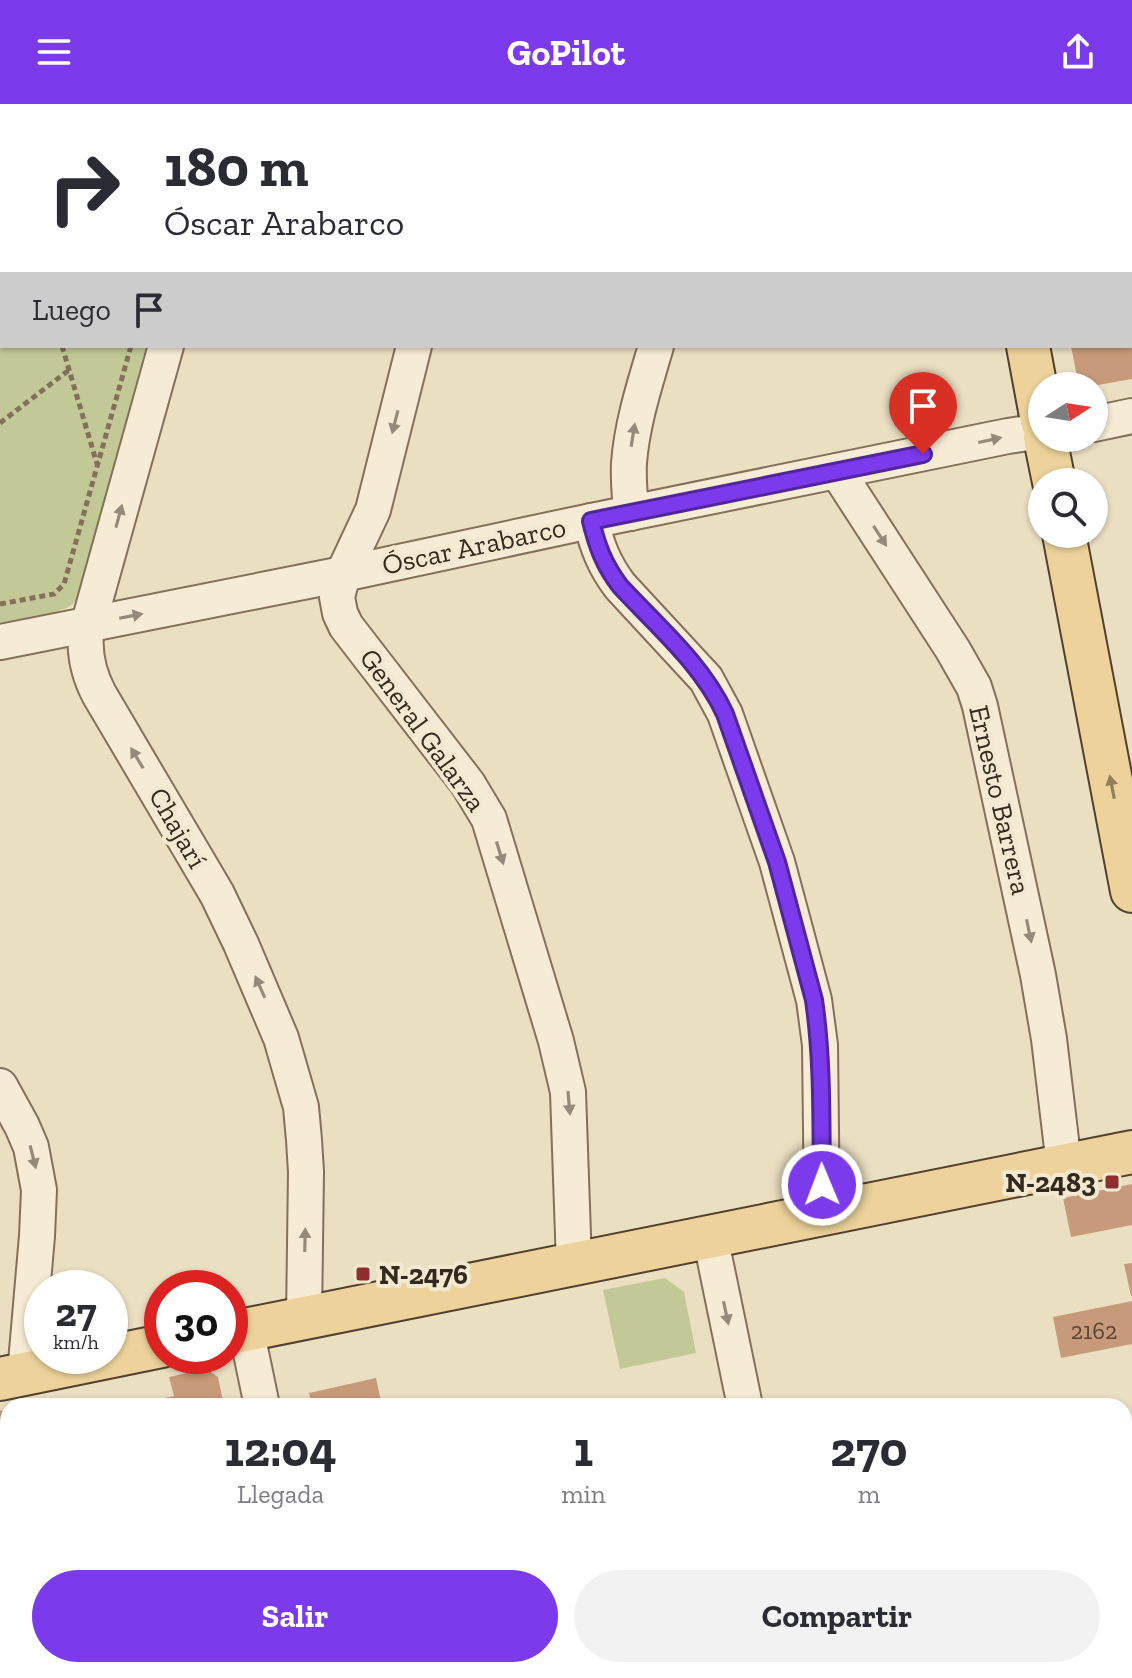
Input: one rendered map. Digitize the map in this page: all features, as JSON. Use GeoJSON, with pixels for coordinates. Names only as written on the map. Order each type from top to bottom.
{"type":"FeatureCollection","features":[{"type":"Feature","properties":{"kind":"main road"},"geometry":{"type":"LineString","coordinates":[[1028,348],[1033,372]]}},
{"type":"Feature","properties":{"kind":"main road"},"geometry":{"type":"LineString","coordinates":[[1067,548],[1132,891]]}},
{"type":"Feature","properties":{"kind":"main road"},"geometry":{"type":"LineString","coordinates":[[248,1329],[1132,1152]]}},
{"type":"Feature","properties":{"kind":"main road"},"geometry":{"type":"LineString","coordinates":[[12,1376],[144,1350]]}},
{"type":"Feature","properties":{"kind":"street","name":"Chajarí"},"geometry":{"type":"LineString","coordinates":[[165,348],[90,624],[85,645],[86,658],[93,683],[217,894],[281,1038],[301,1107],[305,1156],[304,1318]]}},
{"type":"Feature","properties":{"kind":"street","name":"General Galarza"},"geometry":{"type":"LineString","coordinates":[[414,348],[373,510],[343,574],[337,597],[346,626],[468,784],[492,828],[556,1041],[568,1092],[574,1264]]}},
{"type":"Feature","properties":{"kind":"street"},"geometry":{"type":"LineString","coordinates":[[631,513],[629,462],[632,441],[655,348]]}},
{"type":"Feature","properties":{"kind":"street"},"geometry":{"type":"LineString","coordinates":[[1108,421],[1132,416]]}},
{"type":"Feature","properties":{"kind":"street","name":"Óscar Arabarco"},"geometry":{"type":"LineString","coordinates":[[0,642],[1028,433]]}},
{"type":"Feature","properties":{"kind":"street","name":"Ernesto Barrera"},"geometry":{"type":"LineString","coordinates":[[837,471],[974,687],[985,724],[1038,975],[1064,1165]]}},
{"type":"Feature","properties":{"kind":"street"},"geometry":{"type":"LineString","coordinates":[[591,521],[599,550],[611,574],[706,679],[716,696],[777,862],[818,1023],[822,1214]]}},
{"type":"Feature","properties":{"kind":"street"},"geometry":{"type":"LineString","coordinates":[[0,1086],[31,1147],[39,1190],[39,1212],[12,1376]]}},
{"type":"Feature","properties":{"kind":"street"},"geometry":{"type":"LineString","coordinates":[[710,1236],[743,1398]]}},
{"type":"Feature","properties":{"kind":"street"},"geometry":{"type":"LineString","coordinates":[[248,1362],[259,1398]]}},
{"type":"Feature","properties":{"kind":"path"},"geometry":{"type":"LineString","coordinates":[[63,348],[98,467]]}},
{"type":"Feature","properties":{"kind":"path"},"geometry":{"type":"LineString","coordinates":[[0,604],[54,594],[64,584],[130,348]]}},
{"type":"Feature","properties":{"kind":"path"},"geometry":{"type":"LineString","coordinates":[[0,423],[69,370]]}},
{"type":"Feature","properties":{"kind":"green space"},"geometry":{"type":"Polygon","coordinates":[[[0,348],[148,348],[76,599],[70,606],[55,612],[0,623],[0,348]]]}},
{"type":"Feature","properties":{"kind":"green space"},"geometry":{"type":"Polygon","coordinates":[[[665,1278],[684,1292],[696,1353],[620,1369],[603,1290],[665,1278]]]}},
{"type":"Feature","properties":{"kind":"building"},"geometry":{"type":"Polygon","coordinates":[[[1071,348],[1132,348],[1132,379],[1108,383],[1108,372],[1076,372],[1071,348]]]}},
{"type":"Feature","properties":{"kind":"building"},"geometry":{"type":"Polygon","coordinates":[[[1132,1184],[1132,1225],[1071,1237],[1063,1198],[1132,1184]]]}},
{"type":"Feature","properties":{"kind":"building"},"geometry":{"type":"Polygon","coordinates":[[[1132,1263],[1132,1296],[1131,1296],[1124,1264],[1132,1263]]]}},
{"type":"Feature","properties":{"kind":"building"},"geometry":{"type":"Polygon","coordinates":[[[1132,1301],[1132,1344],[1061,1358],[1053,1317],[1132,1301]]]}},
{"type":"Feature","properties":{"kind":"building"},"geometry":{"type":"Polygon","coordinates":[[[214,1374],[218,1377],[222,1398],[164,1398],[174,1396],[169,1377],[214,1374]]]}},
{"type":"Feature","properties":{"kind":"building"},"geometry":{"type":"Polygon","coordinates":[[[376,1378],[380,1398],[310,1398],[309,1393],[376,1378]]]}},
{"type":"Feature","properties":{"kind":"place","name":"N-2483"},"geometry":{"type":"Point","coordinates":[1112,1182]}},
{"type":"Feature","properties":{"kind":"place","name":"N-2476"},"geometry":{"type":"Point","coordinates":[363,1274]}},
{"type":"Feature","properties":{"kind":"route"},"geometry":{"type":"LineString","coordinates":[[822,1185],[818,1023],[777,862],[716,696],[706,679],[611,574],[599,550],[591,521],[923,454]]}}]}
